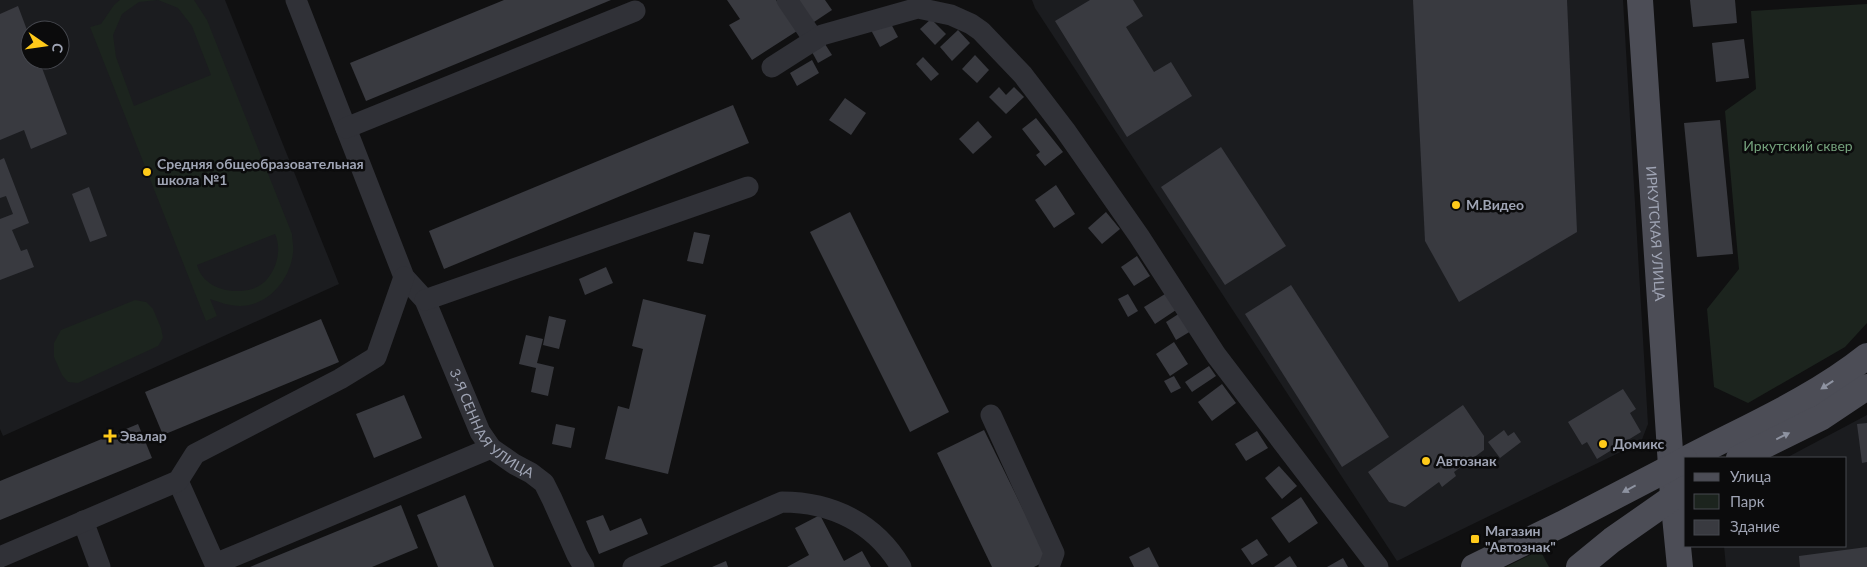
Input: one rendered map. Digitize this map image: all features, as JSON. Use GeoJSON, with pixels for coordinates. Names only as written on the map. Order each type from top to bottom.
{"type":"FeatureCollection","features":[{"type":"Feature","properties":{"kind":"main road","name":"ИРКУТСКАЯ УЛИЦА"},"geometry":{"type":"LineString","coordinates":[[1640,0],[1682,462],[1679,492],[1680,567]]}},
{"type":"Feature","properties":{"kind":"main road"},"geometry":{"type":"LineString","coordinates":[[1692,457],[1810,396],[1846,373],[1867,356]]}},
{"type":"Feature","properties":{"kind":"main road"},"geometry":{"type":"LineString","coordinates":[[1741,457],[1822,417],[1867,388]]}},
{"type":"Feature","properties":{"kind":"main road"},"geometry":{"type":"LineString","coordinates":[[1474,567],[1682,462]]}},
{"type":"Feature","properties":{"kind":"main road"},"geometry":{"type":"LineString","coordinates":[[1580,567],[1612,540],[1679,492]]}},
{"type":"Feature","properties":{"kind":"main road"},"geometry":{"type":"LineString","coordinates":[[1562,524],[1588,524],[1596,535],[1595,548],[1580,567]]}},
{"type":"Feature","properties":{"kind":"street"},"geometry":{"type":"LineString","coordinates":[[0,557],[178,481],[195,454],[340,379],[376,358],[404,277],[296,0]]}},
{"type":"Feature","properties":{"kind":"street"},"geometry":{"type":"LineString","coordinates":[[787,0],[814,40]]}},
{"type":"Feature","properties":{"kind":"street"},"geometry":{"type":"LineString","coordinates":[[772,67],[822,35],[918,8],[951,15],[981,31],[1023,75],[1065,130],[1139,236],[1216,356],[1378,567]]}},
{"type":"Feature","properties":{"kind":"street"},"geometry":{"type":"LineString","coordinates":[[346,128],[635,11]]}},
{"type":"Feature","properties":{"kind":"street"},"geometry":{"type":"LineString","coordinates":[[425,300],[748,187]]}},
{"type":"Feature","properties":{"kind":"street","name":"3-Я СЕННАЯ УЛИЦА"},"geometry":{"type":"LineString","coordinates":[[404,277],[425,300],[480,432],[491,448],[544,483],[584,567]]}},
{"type":"Feature","properties":{"kind":"street"},"geometry":{"type":"LineString","coordinates":[[991,415],[1054,553],[1049,567]]}},
{"type":"Feature","properties":{"kind":"street"},"geometry":{"type":"LineString","coordinates":[[178,481],[214,566],[491,448]]}},
{"type":"Feature","properties":{"kind":"street"},"geometry":{"type":"LineString","coordinates":[[633,567],[782,502],[802,502],[822,506],[849,516],[871,532],[893,554],[901,567]]}},
{"type":"Feature","properties":{"kind":"street"},"geometry":{"type":"LineString","coordinates":[[83,521],[100,567]]}},
{"type":"Feature","properties":{"kind":"shaded area","name":"Средняя общеобразовательная школа №1"},"geometry":{"type":"Polygon","coordinates":[[[0,0],[225,0],[339,284],[3,436],[0,429],[0,0]]]}},
{"type":"Feature","properties":{"kind":"shaded area"},"geometry":{"type":"Polygon","coordinates":[[[1032,0],[1623,0],[1648,424],[1641,442],[1397,561],[1035,8],[1032,0]]]}},
{"type":"Feature","properties":{"kind":"shaded area"},"geometry":{"type":"Polygon","coordinates":[[[1867,415],[1867,567],[1726,567],[1724,547],[1847,547],[1847,457],[1788,457],[1867,415]]]}},
{"type":"Feature","properties":{"kind":"green space"},"geometry":{"type":"Polygon","coordinates":[[[120,0],[157,0],[139,2],[122,14],[113,35],[116,57],[134,106],[211,75],[192,26],[178,8],[158,0],[194,0],[207,20],[292,234],[293,253],[287,273],[276,290],[260,302],[236,306],[210,299],[217,316],[206,321],[90,27],[101,24],[114,5],[120,0]],[[275,234],[197,265],[205,279],[219,288],[235,291],[252,289],[266,281],[271,274],[277,258],[275,234]]]}},
{"type":"Feature","properties":{"kind":"green space","name":"Иркутский сквер"},"geometry":{"type":"Polygon","coordinates":[[[1867,4],[1867,323],[1845,347],[1748,403],[1714,387],[1707,309],[1739,269],[1725,111],[1756,89],[1751,11],[1867,4]]]}},
{"type":"Feature","properties":{"kind":"green space"},"geometry":{"type":"Polygon","coordinates":[[[135,300],[146,302],[153,309],[163,338],[158,346],[78,383],[68,382],[62,375],[54,357],[54,343],[61,330],[135,300]]]}},
{"type":"Feature","properties":{"kind":"green space"},"geometry":{"type":"Polygon","coordinates":[[[1540,550],[1549,567],[1506,567],[1540,550]]]}},
{"type":"Feature","properties":{"kind":"building"},"geometry":{"type":"Polygon","coordinates":[[[504,0],[611,0],[366,101],[350,63],[504,0]]]}},
{"type":"Feature","properties":{"kind":"building"},"geometry":{"type":"Polygon","coordinates":[[[727,0],[776,0],[797,31],[752,60],[729,25],[740,19],[727,0]]]}},
{"type":"Feature","properties":{"kind":"building"},"geometry":{"type":"Polygon","coordinates":[[[796,0],[825,0],[832,10],[811,24],[796,0]]]}},
{"type":"Feature","properties":{"kind":"building"},"geometry":{"type":"Polygon","coordinates":[[[1090,0],[1133,0],[1143,16],[1126,27],[1154,72],[1171,62],[1192,96],[1127,137],[1055,21],[1090,0]]]}},
{"type":"Feature","properties":{"kind":"building"},"geometry":{"type":"Polygon","coordinates":[[[1413,0],[1567,0],[1577,232],[1459,302],[1425,241],[1413,0]]]}},
{"type":"Feature","properties":{"kind":"building"},"geometry":{"type":"Polygon","coordinates":[[[1690,0],[1735,0],[1737,23],[1693,27],[1690,0]]]}},
{"type":"Feature","properties":{"kind":"building"},"geometry":{"type":"Polygon","coordinates":[[[18,6],[23,20],[20,20],[20,70],[43,70],[67,134],[31,149],[24,130],[0,140],[0,14],[18,6]]]}},
{"type":"Feature","properties":{"kind":"building"},"geometry":{"type":"Polygon","coordinates":[[[931,19],[946,34],[935,45],[920,29],[931,19]]]}},
{"type":"Feature","properties":{"kind":"building"},"geometry":{"type":"Polygon","coordinates":[[[889,20],[898,37],[880,47],[871,30],[889,20]]]}},
{"type":"Feature","properties":{"kind":"building"},"geometry":{"type":"Polygon","coordinates":[[[958,30],[970,43],[952,61],[940,47],[958,30]]]}},
{"type":"Feature","properties":{"kind":"building"},"geometry":{"type":"Polygon","coordinates":[[[1744,39],[1749,78],[1716,82],[1712,43],[1744,39]]]}},
{"type":"Feature","properties":{"kind":"building"},"geometry":{"type":"Polygon","coordinates":[[[825,44],[832,55],[818,63],[812,52],[825,44]]]}},
{"type":"Feature","properties":{"kind":"building"},"geometry":{"type":"Polygon","coordinates":[[[975,55],[989,70],[977,83],[962,69],[975,55]]]}},
{"type":"Feature","properties":{"kind":"building"},"geometry":{"type":"Polygon","coordinates":[[[923,57],[939,74],[931,81],[916,64],[923,57]]]}},
{"type":"Feature","properties":{"kind":"building"},"geometry":{"type":"Polygon","coordinates":[[[812,60],[819,73],[797,86],[790,73],[812,60]]]}},
{"type":"Feature","properties":{"kind":"building"},"geometry":{"type":"Polygon","coordinates":[[[999,87],[1006,95],[1014,87],[1024,97],[1006,114],[989,97],[999,87]]]}},
{"type":"Feature","properties":{"kind":"building"},"geometry":{"type":"Polygon","coordinates":[[[845,98],[866,113],[851,135],[829,120],[845,98]]]}},
{"type":"Feature","properties":{"kind":"building"},"geometry":{"type":"Polygon","coordinates":[[[733,105],[749,143],[444,269],[429,231],[733,105]]]}},
{"type":"Feature","properties":{"kind":"building"},"geometry":{"type":"Polygon","coordinates":[[[1036,118],[1063,152],[1045,166],[1036,155],[1040,152],[1022,129],[1036,118]]]}},
{"type":"Feature","properties":{"kind":"building"},"geometry":{"type":"Polygon","coordinates":[[[1720,120],[1733,254],[1697,257],[1684,123],[1720,120]]]}},
{"type":"Feature","properties":{"kind":"building"},"geometry":{"type":"Polygon","coordinates":[[[978,121],[992,137],[973,154],[959,139],[978,121]]]}},
{"type":"Feature","properties":{"kind":"building"},"geometry":{"type":"Polygon","coordinates":[[[1221,147],[1286,246],[1225,285],[1161,187],[1221,147]]]}},
{"type":"Feature","properties":{"kind":"building"},"geometry":{"type":"Polygon","coordinates":[[[4,158],[29,223],[12,230],[21,251],[27,249],[34,267],[0,280],[0,219],[13,214],[6,196],[0,198],[0,160],[4,158]]]}},
{"type":"Feature","properties":{"kind":"building"},"geometry":{"type":"Polygon","coordinates":[[[1056,185],[1075,214],[1054,228],[1035,200],[1056,185]]]}},
{"type":"Feature","properties":{"kind":"building"},"geometry":{"type":"Polygon","coordinates":[[[89,187],[107,236],[90,242],[72,194],[89,187]]]}},
{"type":"Feature","properties":{"kind":"building"},"geometry":{"type":"Polygon","coordinates":[[[850,212],[949,412],[910,432],[810,232],[850,212]]]}},
{"type":"Feature","properties":{"kind":"building"},"geometry":{"type":"Polygon","coordinates":[[[1106,212],[1120,229],[1102,244],[1088,228],[1106,212]]]}},
{"type":"Feature","properties":{"kind":"building"},"geometry":{"type":"Polygon","coordinates":[[[694,232],[710,235],[703,264],[687,261],[694,232]]]}},
{"type":"Feature","properties":{"kind":"building"},"geometry":{"type":"Polygon","coordinates":[[[1137,256],[1150,276],[1134,286],[1121,267],[1137,256]]]}},
{"type":"Feature","properties":{"kind":"building"},"geometry":{"type":"Polygon","coordinates":[[[606,267],[613,283],[585,295],[579,279],[606,267]]]}},
{"type":"Feature","properties":{"kind":"building"},"geometry":{"type":"Polygon","coordinates":[[[1291,285],[1389,437],[1342,467],[1245,314],[1291,285]]]}},
{"type":"Feature","properties":{"kind":"building"},"geometry":{"type":"Polygon","coordinates":[[[1128,294],[1138,311],[1128,317],[1118,299],[1128,294]]]}},
{"type":"Feature","properties":{"kind":"building"},"geometry":{"type":"Polygon","coordinates":[[[1165,294],[1176,310],[1155,324],[1144,307],[1165,294]]]}},
{"type":"Feature","properties":{"kind":"building"},"geometry":{"type":"Polygon","coordinates":[[[643,299],[706,315],[668,474],[605,459],[618,406],[629,409],[643,349],[632,346],[643,299]]]}},
{"type":"Feature","properties":{"kind":"building"},"geometry":{"type":"Polygon","coordinates":[[[1180,313],[1191,331],[1176,340],[1166,322],[1180,313]]]}},
{"type":"Feature","properties":{"kind":"building"},"geometry":{"type":"Polygon","coordinates":[[[549,316],[566,320],[559,349],[543,345],[549,316]]]}},
{"type":"Feature","properties":{"kind":"building"},"geometry":{"type":"Polygon","coordinates":[[[321,319],[339,362],[163,435],[145,392],[321,319]]]}},
{"type":"Feature","properties":{"kind":"building"},"geometry":{"type":"Polygon","coordinates":[[[526,335],[543,339],[537,363],[554,367],[548,396],[531,392],[536,368],[519,364],[526,335]]]}},
{"type":"Feature","properties":{"kind":"building"},"geometry":{"type":"Polygon","coordinates":[[[1174,342],[1188,364],[1170,376],[1156,354],[1174,342]]]}},
{"type":"Feature","properties":{"kind":"building"},"geometry":{"type":"Polygon","coordinates":[[[1209,366],[1216,376],[1192,392],[1185,382],[1209,366]]]}},
{"type":"Feature","properties":{"kind":"building"},"geometry":{"type":"Polygon","coordinates":[[[1174,376],[1181,388],[1171,393],[1164,381],[1174,376]]]}},
{"type":"Feature","properties":{"kind":"building"},"geometry":{"type":"Polygon","coordinates":[[[1222,384],[1236,403],[1212,421],[1198,402],[1222,384]]]}},
{"type":"Feature","properties":{"kind":"building"},"geometry":{"type":"Polygon","coordinates":[[[1623,389],[1636,409],[1630,413],[1641,432],[1597,459],[1587,442],[1582,445],[1568,422],[1623,389]]]}},
{"type":"Feature","properties":{"kind":"building"},"geometry":{"type":"Polygon","coordinates":[[[404,395],[422,438],[374,458],[356,414],[404,395]]]}},
{"type":"Feature","properties":{"kind":"building","name":"Автознак"},"geometry":{"type":"Polygon","coordinates":[[[1463,405],[1484,436],[1484,450],[1454,472],[1456,476],[1442,487],[1439,482],[1405,507],[1389,502],[1368,472],[1463,405]]]}},
{"type":"Feature","properties":{"kind":"building"},"geometry":{"type":"Polygon","coordinates":[[[1867,423],[1867,462],[1862,463],[1857,424],[1867,423]]]}},
{"type":"Feature","properties":{"kind":"building"},"geometry":{"type":"Polygon","coordinates":[[[138,424],[152,458],[0,520],[0,481],[138,424]]]}},
{"type":"Feature","properties":{"kind":"building"},"geometry":{"type":"Polygon","coordinates":[[[556,424],[575,428],[571,448],[552,444],[556,424]]]}},
{"type":"Feature","properties":{"kind":"building"},"geometry":{"type":"Polygon","coordinates":[[[984,430],[1048,560],[1034,567],[992,567],[937,453],[984,430]]]}},
{"type":"Feature","properties":{"kind":"building"},"geometry":{"type":"Polygon","coordinates":[[[1504,430],[1508,436],[1514,432],[1521,442],[1500,458],[1488,442],[1504,430]]]}},
{"type":"Feature","properties":{"kind":"building"},"geometry":{"type":"Polygon","coordinates":[[[1257,431],[1268,448],[1246,461],[1235,444],[1257,431]]]}},
{"type":"Feature","properties":{"kind":"building"},"geometry":{"type":"Polygon","coordinates":[[[1279,466],[1297,486],[1282,499],[1265,478],[1279,466]]]}},
{"type":"Feature","properties":{"kind":"building"},"geometry":{"type":"Polygon","coordinates":[[[465,495],[494,567],[438,567],[417,515],[465,495]]]}},
{"type":"Feature","properties":{"kind":"building"},"geometry":{"type":"Polygon","coordinates":[[[1301,497],[1318,523],[1289,543],[1271,518],[1301,497]]]}},
{"type":"Feature","properties":{"kind":"building"},"geometry":{"type":"Polygon","coordinates":[[[401,505],[418,548],[372,567],[250,567],[401,505]]]}},
{"type":"Feature","properties":{"kind":"building"},"geometry":{"type":"Polygon","coordinates":[[[603,515],[610,531],[641,518],[648,534],[599,554],[586,521],[603,515]]]}},
{"type":"Feature","properties":{"kind":"building"},"geometry":{"type":"Polygon","coordinates":[[[820,515],[844,561],[862,551],[871,567],[787,567],[809,555],[795,528],[820,515]]]}},
{"type":"Feature","properties":{"kind":"building"},"geometry":{"type":"Polygon","coordinates":[[[1257,539],[1268,555],[1252,565],[1241,549],[1257,539]]]}},
{"type":"Feature","properties":{"kind":"building"},"geometry":{"type":"Polygon","coordinates":[[[1149,547],[1159,567],[1134,567],[1129,557],[1149,547]]]}},
{"type":"Feature","properties":{"kind":"building"},"geometry":{"type":"Polygon","coordinates":[[[1867,547],[1867,567],[1800,567],[1799,556],[1867,547]]]}},
{"type":"Feature","properties":{"kind":"building"},"geometry":{"type":"Polygon","coordinates":[[[1290,556],[1297,567],[1274,567],[1290,556]]]}},
{"type":"Feature","properties":{"kind":"building"},"geometry":{"type":"Polygon","coordinates":[[[1343,558],[1348,567],[1327,567],[1343,558]]]}},
{"type":"Feature","properties":{"kind":"building"},"geometry":{"type":"Polygon","coordinates":[[[726,561],[728,567],[712,567],[726,561]]]}},
{"type":"Feature","properties":{"kind":"place","name":"Средняя общеобразовательная школа №1"},"geometry":{"type":"Point","coordinates":[147,172]}},
{"type":"Feature","properties":{"kind":"place","name":"М.Видео"},"geometry":{"type":"Point","coordinates":[1456,205]}},
{"type":"Feature","properties":{"kind":"place","name":"Эвалар"},"geometry":{"type":"Point","coordinates":[110,436]}},
{"type":"Feature","properties":{"kind":"place","name":"Домикс"},"geometry":{"type":"Point","coordinates":[1603,444]}},
{"type":"Feature","properties":{"kind":"place","name":"Автознак"},"geometry":{"type":"Point","coordinates":[1426,461]}},
{"type":"Feature","properties":{"kind":"place","name":"Магазин \"Автознак\""},"geometry":{"type":"Point","coordinates":[1475,539]}}]}
